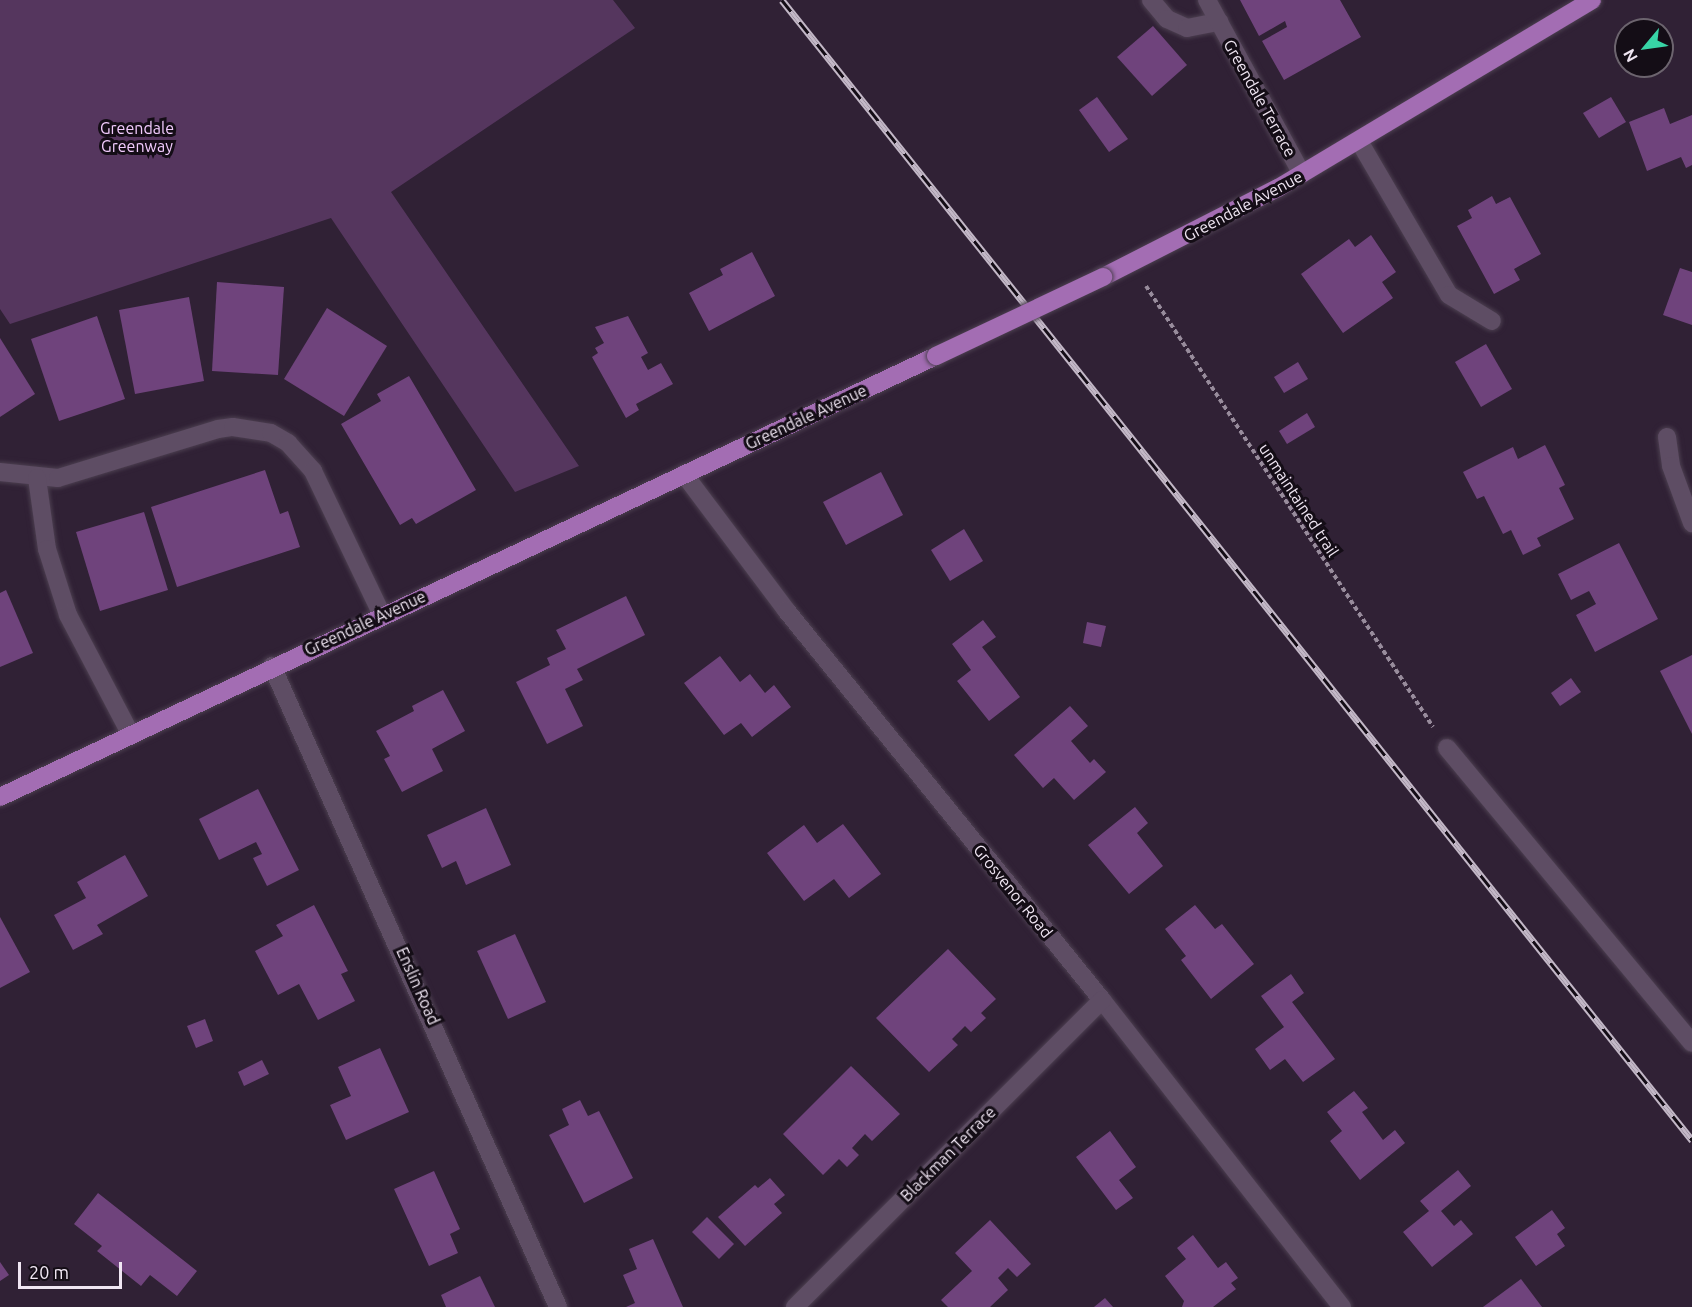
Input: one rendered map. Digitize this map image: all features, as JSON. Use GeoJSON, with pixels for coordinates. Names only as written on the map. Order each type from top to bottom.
{"type":"FeatureCollection","features":[{"type":"Feature","properties":{"kind":"main road","name":"Greendale Avenue"},"geometry":{"type":"LineString","coordinates":[[0,797],[272,666],[1132,265],[1302,174],[1592,0]]}},
{"type":"Feature","properties":{"kind":"street","name":"Greendale Terrace"},"geometry":{"type":"LineString","coordinates":[[1150,0],[1167,19],[1187,28],[1219,22]]}},
{"type":"Feature","properties":{"kind":"street","name":"Greendale Terrace"},"geometry":{"type":"LineString","coordinates":[[1206,0],[1302,174]]}},
{"type":"Feature","properties":{"kind":"street"},"geometry":{"type":"LineString","coordinates":[[1359,141],[1449,295],[1492,321]]}},
{"type":"Feature","properties":{"kind":"street"},"geometry":{"type":"LineString","coordinates":[[0,472],[37,478],[91,470],[218,429],[233,427],[271,434],[288,443],[314,471],[382,615]]}},
{"type":"Feature","properties":{"kind":"street"},"geometry":{"type":"LineString","coordinates":[[1666,437],[1671,466],[1692,523]]}},
{"type":"Feature","properties":{"kind":"street","name":"Grosvenor Road"},"geometry":{"type":"LineString","coordinates":[[684,474],[786,610],[1102,1000],[1342,1307]]}},
{"type":"Feature","properties":{"kind":"street"},"geometry":{"type":"LineString","coordinates":[[37,478],[47,549],[64,605],[82,648],[130,733]]}},
{"type":"Feature","properties":{"kind":"street","name":"Enslin Road"},"geometry":{"type":"LineString","coordinates":[[272,666],[558,1307]]}},
{"type":"Feature","properties":{"kind":"street"},"geometry":{"type":"LineString","coordinates":[[1447,748],[1692,1043]]}},
{"type":"Feature","properties":{"kind":"street","name":"Blackman Terrace"},"geometry":{"type":"LineString","coordinates":[[795,1307],[1102,1000]]}},
{"type":"Feature","properties":{"kind":"path","name":"unmaintained trail"},"geometry":{"type":"LineString","coordinates":[[1132,265],[1447,748]]}},
{"type":"Feature","properties":{"kind":"green space","name":"Greendale Greenway"},"geometry":{"type":"Polygon","coordinates":[[[0,0],[613,0],[635,28],[391,192],[579,466],[515,492],[331,218],[10,324],[0,309],[0,0]]]}},
{"type":"Feature","properties":{"kind":"building"},"geometry":{"type":"Polygon","coordinates":[[[1240,0],[1340,0],[1361,37],[1284,80],[1262,41],[1287,27],[1285,21],[1259,36],[1240,0]]]}},
{"type":"Feature","properties":{"kind":"building"},"geometry":{"type":"Polygon","coordinates":[[[1153,26],[1187,65],[1152,96],[1117,57],[1153,26]]]}},
{"type":"Feature","properties":{"kind":"building"},"geometry":{"type":"Polygon","coordinates":[[[1097,97],[1128,139],[1109,152],[1079,110],[1097,97]]]}},
{"type":"Feature","properties":{"kind":"building"},"geometry":{"type":"Polygon","coordinates":[[[1611,97],[1626,122],[1599,138],[1583,113],[1611,97]]]}},
{"type":"Feature","properties":{"kind":"building"},"geometry":{"type":"Polygon","coordinates":[[[1664,108],[1670,124],[1692,115],[1692,165],[1686,168],[1681,157],[1647,171],[1629,122],[1664,108]]]}},
{"type":"Feature","properties":{"kind":"building"},"geometry":{"type":"Polygon","coordinates":[[[1492,196],[1496,204],[1510,197],[1541,254],[1514,269],[1520,280],[1494,294],[1457,226],[1472,218],[1468,210],[1492,196]]]}},
{"type":"Feature","properties":{"kind":"building"},"geometry":{"type":"Polygon","coordinates":[[[1371,235],[1396,272],[1382,282],[1393,298],[1343,333],[1301,274],[1349,239],[1355,247],[1371,235]]]}},
{"type":"Feature","properties":{"kind":"building"},"geometry":{"type":"Polygon","coordinates":[[[752,252],[775,296],[709,331],[689,293],[723,275],[720,269],[752,252]]]}},
{"type":"Feature","properties":{"kind":"building"},"geometry":{"type":"Polygon","coordinates":[[[1680,268],[1692,272],[1692,325],[1663,315],[1680,268]]]}},
{"type":"Feature","properties":{"kind":"building"},"geometry":{"type":"Polygon","coordinates":[[[217,282],[284,287],[278,375],[212,371],[217,282]]]}},
{"type":"Feature","properties":{"kind":"building"},"geometry":{"type":"Polygon","coordinates":[[[189,297],[204,381],[135,394],[119,310],[189,297]]]}},
{"type":"Feature","properties":{"kind":"building"},"geometry":{"type":"Polygon","coordinates":[[[327,308],[387,346],[344,416],[284,379],[327,308]]]}},
{"type":"Feature","properties":{"kind":"building"},"geometry":{"type":"Polygon","coordinates":[[[97,316],[125,399],[59,421],[31,339],[97,316]]]}},
{"type":"Feature","properties":{"kind":"building"},"geometry":{"type":"Polygon","coordinates":[[[628,316],[648,353],[641,357],[648,370],[661,363],[673,384],[636,404],[639,410],[626,418],[592,357],[598,353],[595,348],[604,343],[595,327],[628,316]]]}},
{"type":"Feature","properties":{"kind":"building"},"geometry":{"type":"Polygon","coordinates":[[[0,338],[35,394],[0,417],[0,338]]]}},
{"type":"Feature","properties":{"kind":"building"},"geometry":{"type":"Polygon","coordinates":[[[1486,344],[1512,389],[1481,407],[1455,362],[1486,344]]]}},
{"type":"Feature","properties":{"kind":"building"},"geometry":{"type":"Polygon","coordinates":[[[1298,362],[1308,379],[1284,393],[1274,377],[1298,362]]]}},
{"type":"Feature","properties":{"kind":"building"},"geometry":{"type":"Polygon","coordinates":[[[409,376],[476,490],[416,524],[412,518],[400,525],[341,424],[381,401],[377,394],[409,376]]]}},
{"type":"Feature","properties":{"kind":"building"},"geometry":{"type":"Polygon","coordinates":[[[1307,413],[1315,427],[1287,444],[1279,431],[1307,413]]]}},
{"type":"Feature","properties":{"kind":"building"},"geometry":{"type":"Polygon","coordinates":[[[1545,445],[1565,485],[1559,488],[1574,519],[1537,538],[1541,546],[1523,555],[1511,530],[1503,534],[1484,496],[1477,499],[1463,472],[1513,447],[1518,459],[1545,445]]]}},
{"type":"Feature","properties":{"kind":"building"},"geometry":{"type":"Polygon","coordinates":[[[265,470],[280,514],[288,511],[300,547],[177,587],[151,507],[265,470]]]}},
{"type":"Feature","properties":{"kind":"building"},"geometry":{"type":"Polygon","coordinates":[[[881,472],[903,515],[846,545],[823,502],[881,472]]]}},
{"type":"Feature","properties":{"kind":"building"},"geometry":{"type":"Polygon","coordinates":[[[144,512],[168,590],[100,611],[76,532],[144,512]]]}},
{"type":"Feature","properties":{"kind":"building"},"geometry":{"type":"Polygon","coordinates":[[[964,529],[983,561],[950,581],[931,550],[964,529]]]}},
{"type":"Feature","properties":{"kind":"building"},"geometry":{"type":"Polygon","coordinates":[[[1619,543],[1658,619],[1595,652],[1576,615],[1596,604],[1589,591],[1571,600],[1558,574],[1619,543]]]}},
{"type":"Feature","properties":{"kind":"building"},"geometry":{"type":"Polygon","coordinates":[[[6,590],[33,653],[0,667],[0,593],[6,590]]]}},
{"type":"Feature","properties":{"kind":"building"},"geometry":{"type":"Polygon","coordinates":[[[626,596],[645,635],[577,669],[583,680],[565,689],[583,726],[547,744],[516,682],[550,665],[547,658],[566,649],[556,630],[626,596]]]}},
{"type":"Feature","properties":{"kind":"building"},"geometry":{"type":"Polygon","coordinates":[[[983,620],[996,637],[982,647],[1020,697],[989,721],[957,681],[971,670],[952,644],[983,620]]]}},
{"type":"Feature","properties":{"kind":"building"},"geometry":{"type":"Polygon","coordinates":[[[1087,622],[1106,626],[1101,647],[1083,643],[1087,622]]]}},
{"type":"Feature","properties":{"kind":"building"},"geometry":{"type":"Polygon","coordinates":[[[1692,655],[1692,734],[1660,671],[1692,655]]]}},
{"type":"Feature","properties":{"kind":"building"},"geometry":{"type":"Polygon","coordinates":[[[720,656],[740,682],[750,674],[765,693],[774,685],[791,707],[752,737],[741,723],[724,735],[684,683],[720,656]]]}},
{"type":"Feature","properties":{"kind":"building"},"geometry":{"type":"Polygon","coordinates":[[[1571,678],[1581,692],[1560,706],[1551,693],[1571,678]]]}},
{"type":"Feature","properties":{"kind":"building"},"geometry":{"type":"Polygon","coordinates":[[[443,690],[465,731],[432,749],[443,771],[402,792],[384,759],[390,756],[376,731],[414,711],[412,706],[443,690]]]}},
{"type":"Feature","properties":{"kind":"building"},"geometry":{"type":"Polygon","coordinates":[[[1070,706],[1088,726],[1071,741],[1090,763],[1094,759],[1106,772],[1074,800],[1054,778],[1043,788],[1014,755],[1070,706]]]}},
{"type":"Feature","properties":{"kind":"building"},"geometry":{"type":"Polygon","coordinates":[[[258,789],[299,870],[267,886],[253,858],[262,854],[256,842],[219,860],[199,819],[258,789]]]}},
{"type":"Feature","properties":{"kind":"building"},"geometry":{"type":"Polygon","coordinates":[[[1135,807],[1148,823],[1137,833],[1163,866],[1129,894],[1088,845],[1135,807]]]}},
{"type":"Feature","properties":{"kind":"building"},"geometry":{"type":"Polygon","coordinates":[[[486,808],[511,865],[466,885],[456,861],[442,868],[427,835],[486,808]]]}},
{"type":"Feature","properties":{"kind":"building"},"geometry":{"type":"Polygon","coordinates":[[[843,824],[881,874],[849,898],[834,879],[804,901],[767,853],[804,825],[817,843],[843,824]]]}},
{"type":"Feature","properties":{"kind":"building"},"geometry":{"type":"Polygon","coordinates":[[[125,855],[148,896],[97,925],[103,934],[73,950],[54,915],[86,898],[77,882],[125,855]]]}},
{"type":"Feature","properties":{"kind":"building"},"geometry":{"type":"Polygon","coordinates":[[[314,905],[348,971],[341,974],[355,1001],[318,1020],[299,984],[278,995],[255,951],[283,936],[276,925],[314,905]]]}},
{"type":"Feature","properties":{"kind":"building"},"geometry":{"type":"Polygon","coordinates":[[[1195,905],[1215,929],[1222,924],[1254,964],[1211,999],[1181,960],[1186,956],[1165,929],[1195,905]]]}},
{"type":"Feature","properties":{"kind":"building"},"geometry":{"type":"Polygon","coordinates":[[[0,917],[30,972],[0,988],[0,917]]]}},
{"type":"Feature","properties":{"kind":"building"},"geometry":{"type":"Polygon","coordinates":[[[515,934],[546,1002],[508,1019],[477,951],[515,934]]]}},
{"type":"Feature","properties":{"kind":"building"},"geometry":{"type":"Polygon","coordinates":[[[948,949],[996,999],[981,1013],[986,1018],[971,1032],[965,1026],[952,1039],[958,1045],[929,1072],[876,1018],[948,949]]]}},
{"type":"Feature","properties":{"kind":"building"},"geometry":{"type":"Polygon","coordinates":[[[1291,974],[1304,993],[1292,1002],[1335,1059],[1303,1082],[1285,1059],[1270,1070],[1255,1049],[1284,1027],[1261,996],[1291,974]]]}},
{"type":"Feature","properties":{"kind":"building"},"geometry":{"type":"Polygon","coordinates":[[[205,1019],[213,1041],[196,1048],[187,1026],[205,1019]]]}},
{"type":"Feature","properties":{"kind":"building"},"geometry":{"type":"Polygon","coordinates":[[[380,1048],[409,1112],[346,1140],[330,1105],[351,1096],[338,1067],[380,1048]]]}},
{"type":"Feature","properties":{"kind":"building"},"geometry":{"type":"Polygon","coordinates":[[[262,1060],[269,1074],[244,1086],[238,1072],[262,1060]]]}},
{"type":"Feature","properties":{"kind":"building"},"geometry":{"type":"Polygon","coordinates":[[[851,1066],[900,1114],[872,1141],[865,1134],[852,1148],[859,1155],[847,1167],[839,1159],[823,1175],[783,1134],[851,1066]]]}},
{"type":"Feature","properties":{"kind":"building"},"geometry":{"type":"Polygon","coordinates":[[[1354,1091],[1368,1108],[1362,1112],[1383,1140],[1395,1130],[1405,1143],[1360,1180],[1330,1141],[1342,1131],[1327,1112],[1354,1091]]]}},
{"type":"Feature","properties":{"kind":"building"},"geometry":{"type":"Polygon","coordinates":[[[580,1100],[588,1116],[599,1111],[633,1178],[584,1203],[549,1135],[569,1125],[562,1109],[580,1100]]]}},
{"type":"Feature","properties":{"kind":"building"},"geometry":{"type":"Polygon","coordinates":[[[1110,1131],[1136,1167],[1119,1180],[1133,1198],[1116,1210],[1076,1157],[1110,1131]]]}},
{"type":"Feature","properties":{"kind":"building"},"geometry":{"type":"Polygon","coordinates":[[[1458,1170],[1471,1186],[1441,1211],[1454,1226],[1461,1220],[1473,1234],[1432,1267],[1403,1232],[1429,1211],[1420,1201],[1458,1170]]]}},
{"type":"Feature","properties":{"kind":"building"},"geometry":{"type":"Polygon","coordinates":[[[434,1171],[460,1229],[450,1234],[458,1253],[429,1266],[394,1189],[434,1171]]]}},
{"type":"Feature","properties":{"kind":"building"},"geometry":{"type":"Polygon","coordinates":[[[770,1178],[785,1195],[774,1204],[782,1213],[745,1246],[718,1217],[755,1185],[758,1188],[770,1178]]]}},
{"type":"Feature","properties":{"kind":"building"},"geometry":{"type":"Polygon","coordinates":[[[98,1193],[197,1271],[177,1296],[150,1275],[141,1286],[97,1251],[102,1246],[74,1224],[98,1193]]]}},
{"type":"Feature","properties":{"kind":"building"},"geometry":{"type":"Polygon","coordinates":[[[1552,1210],[1565,1228],[1557,1234],[1565,1246],[1536,1266],[1515,1237],[1552,1210]]]}},
{"type":"Feature","properties":{"kind":"building"},"geometry":{"type":"Polygon","coordinates":[[[707,1217],[734,1244],[719,1259],[692,1232],[707,1217]]]}},
{"type":"Feature","properties":{"kind":"building"},"geometry":{"type":"Polygon","coordinates":[[[990,1220],[1031,1264],[1017,1277],[1008,1268],[998,1278],[1008,1290],[990,1307],[948,1307],[941,1300],[972,1271],[955,1253],[990,1220]]]}},
{"type":"Feature","properties":{"kind":"building"},"geometry":{"type":"Polygon","coordinates":[[[1193,1235],[1218,1268],[1226,1262],[1238,1278],[1231,1283],[1236,1289],[1213,1307],[1182,1307],[1184,1301],[1165,1276],[1186,1259],[1177,1248],[1193,1235]]]}},
{"type":"Feature","properties":{"kind":"building"},"geometry":{"type":"Polygon","coordinates":[[[653,1239],[683,1307],[626,1307],[635,1303],[623,1275],[637,1269],[629,1249],[653,1239]]]}},
{"type":"Feature","properties":{"kind":"building"},"geometry":{"type":"Polygon","coordinates":[[[0,1262],[9,1275],[0,1281],[0,1262]]]}},
{"type":"Feature","properties":{"kind":"building"},"geometry":{"type":"Polygon","coordinates":[[[480,1276],[495,1307],[446,1307],[441,1295],[480,1276]]]}},
{"type":"Feature","properties":{"kind":"building"},"geometry":{"type":"Polygon","coordinates":[[[1521,1279],[1542,1307],[1483,1307],[1521,1279]]]}},
{"type":"Feature","properties":{"kind":"building"},"geometry":{"type":"Polygon","coordinates":[[[1105,1298],[1113,1307],[1094,1307],[1105,1298]]]}},
{"type":"Feature","properties":{"kind":"railway"},"geometry":{"type":"LineString","coordinates":[[782,0],[1692,1140]]}}]}
